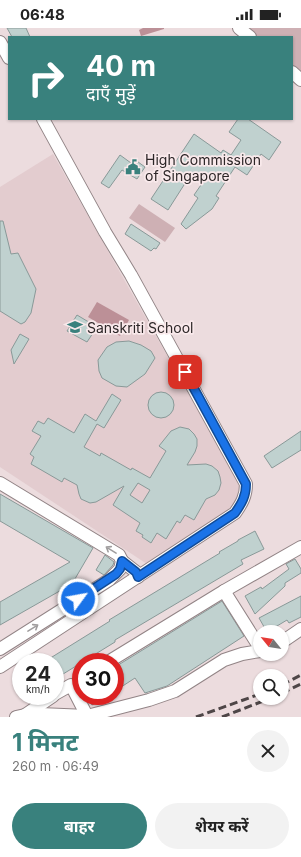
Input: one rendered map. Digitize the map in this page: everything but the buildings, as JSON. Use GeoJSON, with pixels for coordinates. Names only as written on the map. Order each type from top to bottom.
{"type":"FeatureCollection","features":[{"type":"Feature","properties":{"kind":"street"},"geometry":{"type":"LineString","coordinates":[[239,28],[249,36]]}},
{"type":"Feature","properties":{"kind":"street"},"geometry":{"type":"LineString","coordinates":[[0,42],[8,56]]}},
{"type":"Feature","properties":{"kind":"street"},"geometry":{"type":"LineString","coordinates":[[293,73],[301,80]]}},
{"type":"Feature","properties":{"kind":"street"},"geometry":{"type":"LineString","coordinates":[[0,667],[235,513],[242,503],[246,493],[246,484],[44,120]]}},
{"type":"Feature","properties":{"kind":"street"},"geometry":{"type":"LineString","coordinates":[[0,483],[119,555],[122,561],[136,572],[138,577]]}},
{"type":"Feature","properties":{"kind":"street"},"geometry":{"type":"LineString","coordinates":[[123,653],[224,591],[301,547]]}},
{"type":"Feature","properties":{"kind":"street"},"geometry":{"type":"LineString","coordinates":[[0,648],[109,580],[120,569],[122,561]]}},
{"type":"Feature","properties":{"kind":"street"},"geometry":{"type":"LineString","coordinates":[[224,591],[253,639]]}},
{"type":"Feature","properties":{"kind":"street"},"geometry":{"type":"LineString","coordinates":[[289,637],[301,629]]}},
{"type":"Feature","properties":{"kind":"street"},"geometry":{"type":"LineString","coordinates":[[20,716],[87,716],[135,704],[162,696],[187,684],[224,660],[253,652]]}},
{"type":"Feature","properties":{"kind":"street"},"geometry":{"type":"LineString","coordinates":[[20,716],[38,705]]}},
{"type":"Feature","properties":{"kind":"street"},"geometry":{"type":"LineString","coordinates":[[83,705],[87,716]]}},
{"type":"Feature","properties":{"kind":"shaded area"},"geometry":{"type":"Polygon","coordinates":[[[143,28],[164,29],[141,36],[139,30],[143,28]]]}},
{"type":"Feature","properties":{"kind":"shaded area"},"geometry":{"type":"Polygon","coordinates":[[[247,28],[301,28],[301,72],[293,66],[293,36],[257,36],[247,28]]]}},
{"type":"Feature","properties":{"kind":"shaded area","name":"Sanskriti School"},"geometry":{"type":"Polygon","coordinates":[[[53,154],[242,488],[234,507],[147,564],[0,467],[0,187],[53,154]]]}},
{"type":"Feature","properties":{"kind":"shaded area"},"geometry":{"type":"Polygon","coordinates":[[[139,204],[175,228],[165,242],[129,218],[139,204]]]}},
{"type":"Feature","properties":{"kind":"shaded area"},"geometry":{"type":"Polygon","coordinates":[[[97,302],[129,320],[120,336],[88,317],[97,302]]]}},
{"type":"Feature","properties":{"kind":"railway"},"geometry":{"type":"LineString","coordinates":[[289,681],[301,675]]}},
{"type":"Feature","properties":{"kind":"railway"},"geometry":{"type":"LineString","coordinates":[[289,690],[301,684]]}},
{"type":"Feature","properties":{"kind":"railway"},"geometry":{"type":"LineString","coordinates":[[196,717],[253,697]]}},
{"type":"Feature","properties":{"kind":"railway"},"geometry":{"type":"LineString","coordinates":[[222,717],[253,705]]}},
{"type":"Feature","properties":{"kind":"place","name":"High Commission of Singapore"},"geometry":{"type":"Point","coordinates":[133,167]}},
{"type":"Feature","properties":{"kind":"place","name":"Sanskriti School"},"geometry":{"type":"Point","coordinates":[75,327]}},
{"type":"Feature","properties":{"kind":"route"},"geometry":{"type":"LineString","coordinates":[[78,599],[116,574],[120,569],[122,561],[136,572],[138,577],[235,513],[242,503],[246,493],[246,484],[185,372]]}}]}
